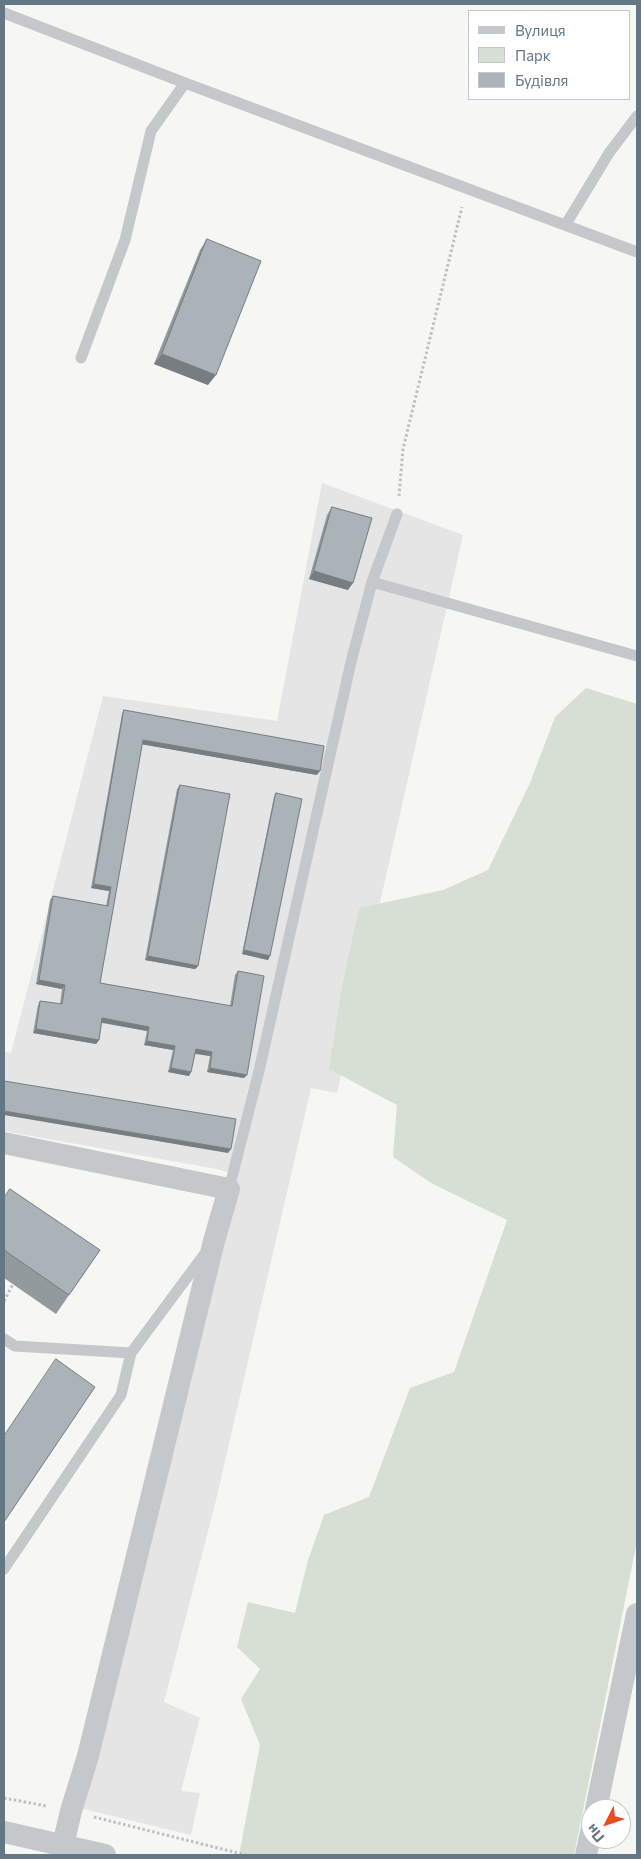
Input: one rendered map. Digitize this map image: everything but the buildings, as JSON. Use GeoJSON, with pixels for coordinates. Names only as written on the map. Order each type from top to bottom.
{"type":"FeatureCollection","features":[{"type":"Feature","properties":{"kind":"street"},"geometry":{"type":"LineString","coordinates":[[4,1143],[229,1189],[214,1240],[88,1756],[63,1845]]}},
{"type":"Feature","properties":{"kind":"street"},"geometry":{"type":"LineString","coordinates":[[598,1799],[637,1614]]}},
{"type":"Feature","properties":{"kind":"street"},"geometry":{"type":"LineString","coordinates":[[4,1832],[105,1855]]}},
{"type":"Feature","properties":{"kind":"lane"},"geometry":{"type":"LineString","coordinates":[[4,13],[185,83],[637,252]]}},
{"type":"Feature","properties":{"kind":"lane"},"geometry":{"type":"LineString","coordinates":[[81,358],[125,240],[151,131],[185,83]]}},
{"type":"Feature","properties":{"kind":"lane"},"geometry":{"type":"LineString","coordinates":[[566,224],[609,153],[637,116]]}},
{"type":"Feature","properties":{"kind":"lane"},"geometry":{"type":"LineString","coordinates":[[229,1189],[259,1071],[351,662],[372,582],[397,514]]}},
{"type":"Feature","properties":{"kind":"lane"},"geometry":{"type":"LineString","coordinates":[[372,582],[637,656]]}},
{"type":"Feature","properties":{"kind":"lane"},"geometry":{"type":"LineString","coordinates":[[4,1569],[121,1396],[131,1353],[214,1240]]}},
{"type":"Feature","properties":{"kind":"lane"},"geometry":{"type":"LineString","coordinates":[[4,1339],[15,1346],[131,1353]]}},
{"type":"Feature","properties":{"kind":"path"},"geometry":{"type":"LineString","coordinates":[[397,514],[403,450],[467,187]]}},
{"type":"Feature","properties":{"kind":"path"},"geometry":{"type":"LineString","coordinates":[[4,1301],[13,1284]]}},
{"type":"Feature","properties":{"kind":"path"},"geometry":{"type":"LineString","coordinates":[[4,1798],[71,1811],[246,1855]]}},
{"type":"Feature","properties":{"kind":"shaded area"},"geometry":{"type":"Polygon","coordinates":[[[322,483],[463,535],[337,1093],[311,1088],[217,1496],[164,1702],[200,1718],[181,1791],[200,1793],[191,1835],[80,1808],[238,1175],[217,1169],[4,1131],[4,1052],[11,1053],[103,696],[277,721],[322,483]]]}},
{"type":"Feature","properties":{"kind":"green space"},"geometry":{"type":"Polygon","coordinates":[[[586,688],[637,704],[637,1541],[585,1799],[581,1799],[581,1820],[574,1855],[239,1855],[260,1745],[241,1699],[260,1669],[237,1647],[248,1602],[295,1613],[308,1560],[324,1515],[369,1497],[410,1388],[454,1372],[507,1220],[433,1184],[393,1157],[397,1105],[329,1069],[342,987],[359,908],[443,890],[488,870],[530,783],[555,717],[586,688]]]}}]}
